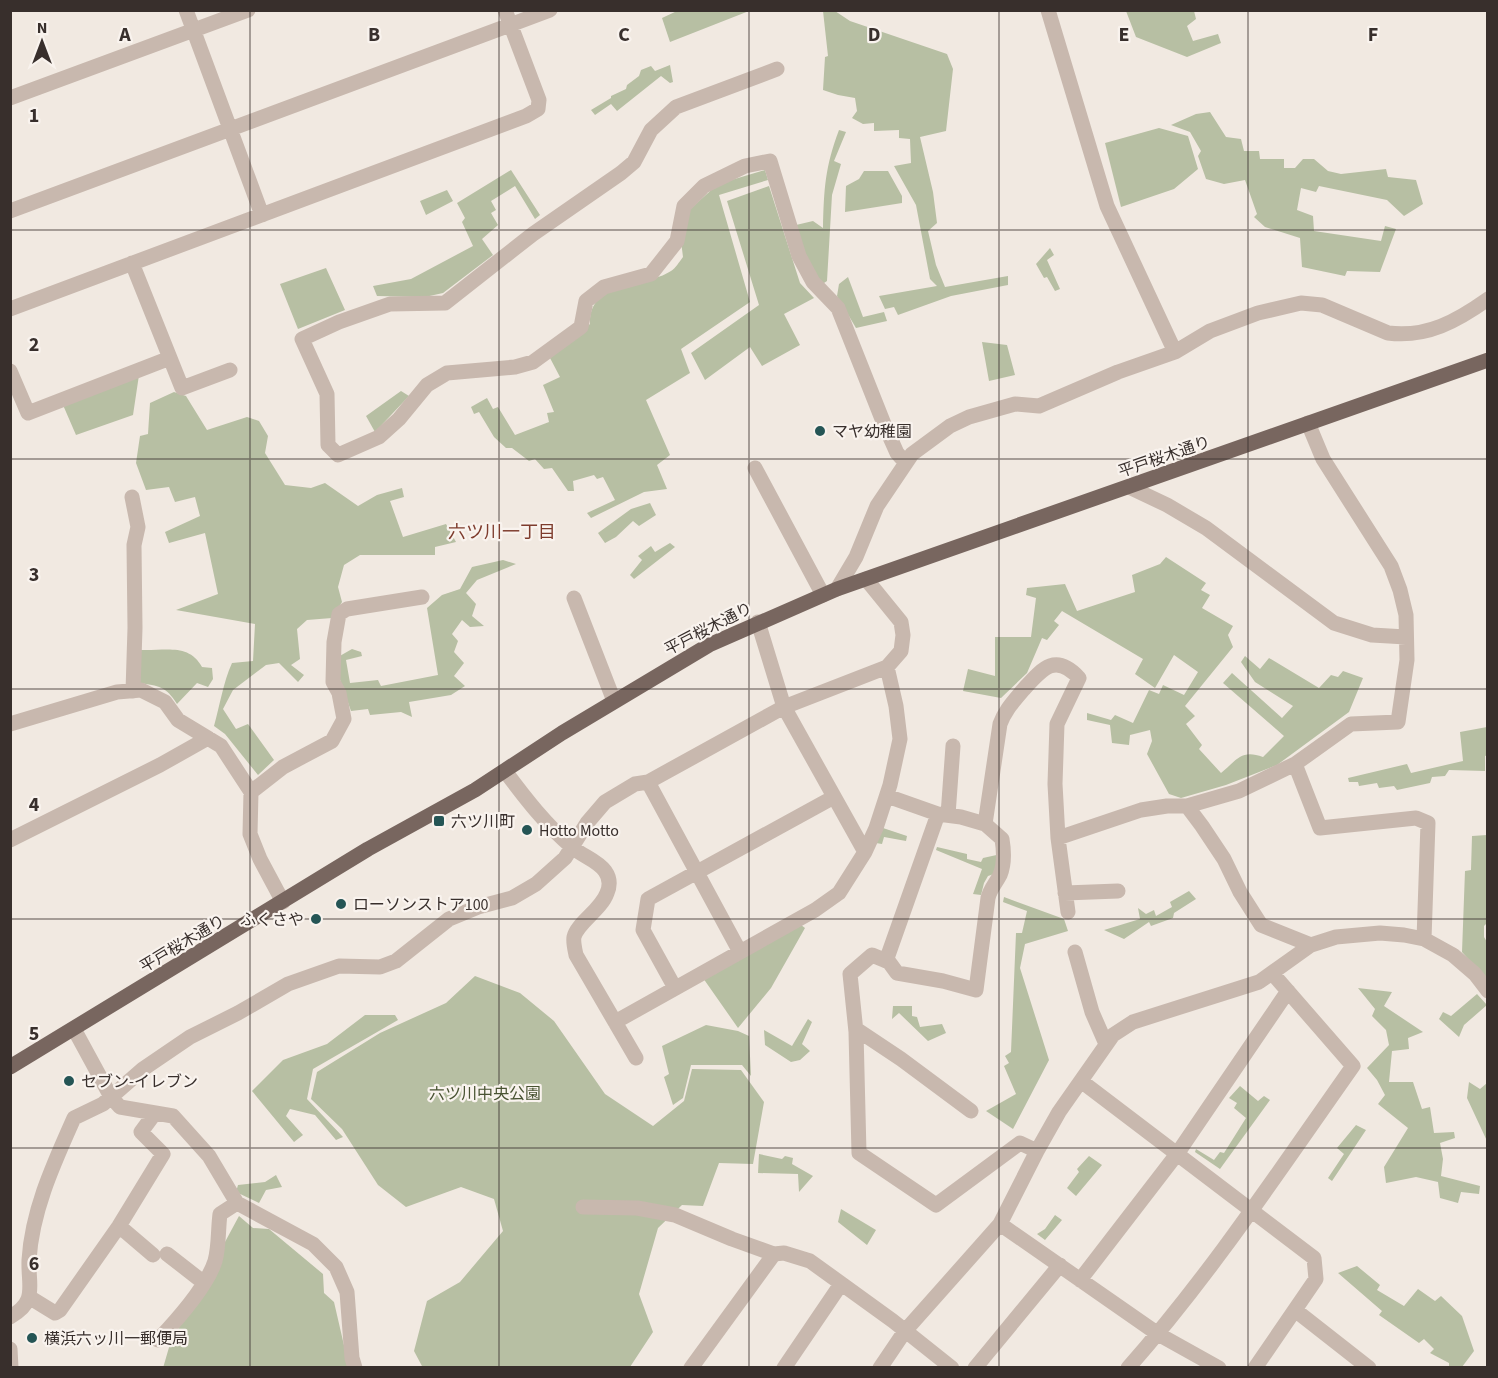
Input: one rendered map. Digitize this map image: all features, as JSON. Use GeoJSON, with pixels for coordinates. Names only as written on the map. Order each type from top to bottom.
{"type":"FeatureCollection","features":[{"type":"Feature","properties":{"kind":"main road","name":"平戸桜木通り"},"geometry":{"type":"LineString","coordinates":[[10,1067],[368,849],[469,794],[614,701],[709,645],[830,592],[1488,360]]}},
{"type":"Feature","properties":{"kind":"street"},"geometry":{"type":"LineString","coordinates":[[186,10],[262,215]]}},
{"type":"Feature","properties":{"kind":"street"},"geometry":{"type":"LineString","coordinates":[[10,98],[248,10]]}},
{"type":"Feature","properties":{"kind":"street"},"geometry":{"type":"LineString","coordinates":[[10,309],[526,116],[538,109],[539,100],[505,10]]}},
{"type":"Feature","properties":{"kind":"street"},"geometry":{"type":"LineString","coordinates":[[10,211],[550,10]]}},
{"type":"Feature","properties":{"kind":"street"},"geometry":{"type":"LineString","coordinates":[[1048,10],[1107,206],[1175,352]]}},
{"type":"Feature","properties":{"kind":"street"},"geometry":{"type":"LineString","coordinates":[[777,69],[676,107],[651,130],[634,162],[533,234],[445,303],[390,304],[339,322],[302,339],[327,394],[328,445],[338,455],[380,437],[427,386],[447,373],[515,367],[533,362],[581,327],[586,301],[604,287],[651,274],[676,241],[684,206],[704,186],[745,166],[770,161],[799,256],[813,282],[838,308],[884,424],[897,453],[906,463]]}},
{"type":"Feature","properties":{"kind":"street"},"geometry":{"type":"LineString","coordinates":[[132,263],[182,388],[230,370]]}},
{"type":"Feature","properties":{"kind":"street"},"geometry":{"type":"LineString","coordinates":[[755,468],[830,592],[856,557],[878,506],[912,453],[950,426],[969,417],[1015,404],[1039,406],[1118,372],[1175,352],[1210,331],[1258,313],[1301,303],[1322,305],[1388,333],[1400,334],[1433,329],[1453,323],[1488,299]]}},
{"type":"Feature","properties":{"kind":"street"},"geometry":{"type":"LineString","coordinates":[[10,371],[28,412],[170,358]]}},
{"type":"Feature","properties":{"kind":"street"},"geometry":{"type":"LineString","coordinates":[[1058,838],[1141,810],[1167,806],[1186,807],[1239,791],[1295,764],[1351,724],[1398,722],[1407,660],[1406,615],[1400,590],[1391,566],[1323,459],[1308,423]]}},
{"type":"Feature","properties":{"kind":"street"},"geometry":{"type":"LineString","coordinates":[[1129,487],[1167,505],[1206,528],[1334,623],[1372,634],[1406,637]]}},
{"type":"Feature","properties":{"kind":"street"},"geometry":{"type":"LineString","coordinates":[[132,497],[138,527],[134,554],[133,691]]}},
{"type":"Feature","properties":{"kind":"street"},"geometry":{"type":"LineString","coordinates":[[10,1317],[23,1309],[29,1297],[29,1259],[33,1228],[50,1173],[74,1118],[103,1104],[144,1069],[190,1037],[288,984],[339,966],[380,967],[396,961],[449,919],[478,907],[512,898],[536,884],[565,858],[587,823],[605,802],[635,784],[648,783],[784,707],[887,667],[901,651],[903,635],[901,622],[866,579]]}},
{"type":"Feature","properties":{"kind":"street"},"geometry":{"type":"LineString","coordinates":[[251,792],[283,767],[332,741],[344,719],[339,693],[333,682],[334,642],[339,614],[347,609],[422,597]]}},
{"type":"Feature","properties":{"kind":"street"},"geometry":{"type":"LineString","coordinates":[[574,598],[614,701]]}},
{"type":"Feature","properties":{"kind":"street"},"geometry":{"type":"LineString","coordinates":[[758,622],[784,707],[865,852]]}},
{"type":"Feature","properties":{"kind":"street"},"geometry":{"type":"LineString","coordinates":[[985,824],[1000,724],[1004,712],[1040,671],[1054,665],[1069,667],[1079,678],[1057,724],[1055,784],[1058,838],[1068,912]]}},
{"type":"Feature","properties":{"kind":"street"},"geometry":{"type":"LineString","coordinates":[[615,1022],[815,910],[839,893],[865,852],[876,828],[887,796],[900,739],[896,706],[887,667]]}},
{"type":"Feature","properties":{"kind":"street"},"geometry":{"type":"LineString","coordinates":[[10,724],[117,692],[141,690],[165,702],[178,720],[221,746],[251,792],[250,834],[260,859],[284,902]]}},
{"type":"Feature","properties":{"kind":"street"},"geometry":{"type":"LineString","coordinates":[[10,840],[160,765],[208,738]]}},
{"type":"Feature","properties":{"kind":"street"},"geometry":{"type":"LineString","coordinates":[[886,961],[943,814],[953,746]]}},
{"type":"Feature","properties":{"kind":"street"},"geometry":{"type":"LineString","coordinates":[[1295,764],[1320,828],[1416,818],[1428,824],[1424,939]]}},
{"type":"Feature","properties":{"kind":"street"},"geometry":{"type":"LineString","coordinates":[[505,771],[532,806],[573,848],[596,862],[606,872],[609,882],[608,891],[601,904],[579,928],[574,937],[576,955],[636,1058]]}},
{"type":"Feature","properties":{"kind":"street"},"geometry":{"type":"LineString","coordinates":[[648,783],[740,952]]}},
{"type":"Feature","properties":{"kind":"street"},"geometry":{"type":"LineString","coordinates":[[887,796],[943,814],[985,824],[1002,839],[1004,855],[1001,873],[990,890],[988,898],[976,990],[943,981],[897,973],[886,961],[873,955],[850,974],[856,1029],[859,1153],[936,1205],[1016,1141],[1037,1151]]}},
{"type":"Feature","properties":{"kind":"street"},"geometry":{"type":"LineString","coordinates":[[675,988],[643,930],[648,899],[834,797]]}},
{"type":"Feature","properties":{"kind":"street"},"geometry":{"type":"LineString","coordinates":[[1186,807],[1224,859],[1240,892],[1261,925],[1311,945]]}},
{"type":"Feature","properties":{"kind":"street"},"geometry":{"type":"LineString","coordinates":[[1065,893],[1118,891]]}},
{"type":"Feature","properties":{"kind":"street"},"geometry":{"type":"LineString","coordinates":[[880,1368],[905,1331],[1000,1224],[1059,1112],[1113,1035],[1133,1022],[1259,982],[1311,945],[1336,937],[1380,933],[1424,939],[1453,955],[1475,974],[1488,991]]}},
{"type":"Feature","properties":{"kind":"street"},"geometry":{"type":"LineString","coordinates":[[1075,952],[1092,1012],[1106,1044]]}},
{"type":"Feature","properties":{"kind":"street"},"geometry":{"type":"LineString","coordinates":[[1128,1368],[1158,1334],[1251,1210],[1353,1066],[1272,973]]}},
{"type":"Feature","properties":{"kind":"street"},"geometry":{"type":"LineString","coordinates":[[1080,1280],[1177,1154],[1288,991]]}},
{"type":"Feature","properties":{"kind":"street"},"geometry":{"type":"LineString","coordinates":[[74,1029],[111,1097],[120,1107],[173,1116],[209,1156],[237,1203],[313,1244],[336,1267],[347,1292],[352,1358],[355,1368]]}},
{"type":"Feature","properties":{"kind":"street"},"geometry":{"type":"LineString","coordinates":[[856,1029],[971,1111]]}},
{"type":"Feature","properties":{"kind":"street"},"geometry":{"type":"LineString","coordinates":[[1081,1081],[1314,1258],[1316,1278],[1256,1368]]}},
{"type":"Feature","properties":{"kind":"street"},"geometry":{"type":"LineString","coordinates":[[29,1297],[55,1313],[60,1310],[119,1226],[163,1154],[141,1131],[155,1113]]}},
{"type":"Feature","properties":{"kind":"street"},"geometry":{"type":"LineString","coordinates":[[158,1340],[180,1316],[203,1282],[215,1261],[220,1214],[237,1203]]}},
{"type":"Feature","properties":{"kind":"street"},"geometry":{"type":"LineString","coordinates":[[583,1207],[637,1208],[675,1215],[774,1254],[784,1253],[810,1261],[952,1368]]}},
{"type":"Feature","properties":{"kind":"street"},"geometry":{"type":"LineString","coordinates":[[1000,1224],[1158,1334],[1219,1368]]}},
{"type":"Feature","properties":{"kind":"street"},"geometry":{"type":"LineString","coordinates":[[119,1226],[203,1282]]}},
{"type":"Feature","properties":{"kind":"street"},"geometry":{"type":"LineString","coordinates":[[691,1368],[774,1254]]}},
{"type":"Feature","properties":{"kind":"street"},"geometry":{"type":"LineString","coordinates":[[975,1368],[1060,1265]]}},
{"type":"Feature","properties":{"kind":"street"},"geometry":{"type":"LineString","coordinates":[[784,1368],[841,1284]]}},
{"type":"Feature","properties":{"kind":"street"},"geometry":{"type":"LineString","coordinates":[[1295,1310],[1369,1368]]}},
{"type":"Feature","properties":{"kind":"street"},"geometry":{"type":"LineString","coordinates":[[10,1349],[11,1368]]}},
{"type":"Feature","properties":{"kind":"green space"},"geometry":{"type":"Polygon","coordinates":[[[677,11],[749,11],[670,42],[662,18],[677,11]]]}},
{"type":"Feature","properties":{"kind":"green space"},"geometry":{"type":"Polygon","coordinates":[[[823,11],[835,11],[850,21],[947,54],[953,69],[946,131],[920,137],[933,192],[937,223],[928,231],[936,265],[945,287],[1008,276],[1008,285],[951,296],[898,315],[894,307],[885,309],[879,296],[937,286],[930,279],[916,205],[894,166],[911,163],[910,139],[899,138],[899,130],[874,131],[874,123],[863,124],[852,118],[857,111],[855,98],[823,90],[825,57],[828,56],[823,11]]]}},
{"type":"Feature","properties":{"kind":"green space"},"geometry":{"type":"Polygon","coordinates":[[[1126,11],[1194,11],[1196,19],[1187,26],[1193,41],[1218,34],[1221,43],[1187,57],[1136,37],[1126,11]]]}},
{"type":"Feature","properties":{"kind":"green space"},"geometry":{"type":"Polygon","coordinates":[[[670,65],[673,82],[670,83],[661,76],[617,111],[611,104],[595,115],[591,110],[626,89],[627,85],[639,76],[641,70],[651,66],[655,71],[670,65]]]}},
{"type":"Feature","properties":{"kind":"green space"},"geometry":{"type":"Polygon","coordinates":[[[1210,112],[1226,137],[1241,139],[1244,151],[1259,151],[1260,159],[1284,159],[1284,168],[1295,168],[1303,159],[1314,159],[1328,171],[1341,174],[1386,169],[1388,177],[1416,180],[1423,204],[1404,216],[1387,200],[1319,186],[1316,192],[1301,188],[1297,210],[1313,216],[1314,231],[1381,241],[1385,226],[1396,229],[1380,272],[1347,271],[1345,276],[1302,267],[1300,238],[1265,227],[1254,217],[1257,214],[1245,180],[1224,184],[1206,179],[1198,156],[1201,151],[1190,132],[1171,125],[1196,114],[1210,112]]]}},
{"type":"Feature","properties":{"kind":"green space"},"geometry":{"type":"Polygon","coordinates":[[[1159,128],[1188,136],[1198,169],[1174,189],[1121,207],[1105,143],[1159,128]]]}},
{"type":"Feature","properties":{"kind":"green space"},"geometry":{"type":"Polygon","coordinates":[[[839,130],[846,132],[834,161],[841,164],[832,195],[827,281],[821,285],[803,253],[796,225],[813,221],[823,228],[826,178],[839,130]]]}},
{"type":"Feature","properties":{"kind":"green space"},"geometry":{"type":"Polygon","coordinates":[[[511,170],[540,215],[535,219],[515,186],[491,201],[496,210],[491,213],[498,225],[482,239],[493,255],[443,293],[425,297],[377,296],[373,286],[411,279],[473,246],[462,222],[465,218],[457,203],[511,170]]]}},
{"type":"Feature","properties":{"kind":"green space"},"geometry":{"type":"Polygon","coordinates":[[[765,170],[768,180],[719,195],[750,302],[681,349],[690,373],[646,400],[670,455],[657,465],[667,489],[644,492],[591,518],[587,513],[615,500],[603,477],[597,479],[594,475],[573,481],[574,491],[568,491],[552,468],[544,469],[535,459],[529,461],[512,448],[506,448],[494,437],[479,412],[474,414],[471,407],[487,398],[493,409],[498,407],[515,435],[549,422],[547,413],[554,412],[543,385],[560,377],[550,358],[590,324],[592,310],[598,300],[620,288],[659,277],[673,270],[683,257],[681,241],[688,211],[718,184],[765,170]]]}},
{"type":"Feature","properties":{"kind":"green space"},"geometry":{"type":"Polygon","coordinates":[[[864,171],[888,171],[902,196],[902,203],[845,212],[846,186],[859,179],[864,171]]]}},
{"type":"Feature","properties":{"kind":"green space"},"geometry":{"type":"Polygon","coordinates":[[[769,186],[800,283],[814,298],[784,314],[800,345],[762,366],[750,347],[705,380],[691,353],[759,305],[727,201],[769,186]]]}},
{"type":"Feature","properties":{"kind":"green space"},"geometry":{"type":"Polygon","coordinates":[[[447,190],[453,201],[426,215],[420,201],[447,190]]]}},
{"type":"Feature","properties":{"kind":"green space"},"geometry":{"type":"Polygon","coordinates":[[[1050,248],[1054,255],[1047,260],[1060,289],[1055,291],[1036,264],[1050,248]]]}},
{"type":"Feature","properties":{"kind":"green space"},"geometry":{"type":"Polygon","coordinates":[[[326,268],[345,310],[298,329],[280,284],[326,268]]]}},
{"type":"Feature","properties":{"kind":"green space"},"geometry":{"type":"Polygon","coordinates":[[[848,277],[863,317],[884,312],[887,321],[856,328],[837,296],[839,284],[848,277]]]}},
{"type":"Feature","properties":{"kind":"green space"},"geometry":{"type":"Polygon","coordinates":[[[982,342],[1007,345],[1015,375],[989,381],[982,342]]]}},
{"type":"Feature","properties":{"kind":"green space"},"geometry":{"type":"Polygon","coordinates":[[[139,375],[133,415],[76,435],[63,405],[139,375]]]}},
{"type":"Feature","properties":{"kind":"green space"},"geometry":{"type":"Polygon","coordinates":[[[401,391],[409,396],[375,432],[366,416],[401,391]]]}},
{"type":"Feature","properties":{"kind":"green space"},"geometry":{"type":"Polygon","coordinates":[[[174,392],[186,396],[207,430],[247,417],[259,421],[268,436],[265,453],[285,485],[311,488],[325,483],[358,506],[377,495],[402,488],[404,497],[390,501],[403,537],[446,524],[456,542],[435,547],[435,555],[360,555],[344,565],[338,587],[342,602],[332,618],[307,620],[297,629],[300,659],[291,665],[304,675],[298,682],[279,663],[266,665],[233,690],[223,709],[236,729],[248,724],[274,760],[258,775],[225,734],[214,726],[232,663],[253,661],[255,624],[176,610],[218,594],[205,533],[169,543],[165,532],[200,516],[195,497],[175,502],[169,487],[146,490],[136,463],[140,436],[148,434],[150,403],[174,392]]]}},
{"type":"Feature","properties":{"kind":"green space"},"geometry":{"type":"Polygon","coordinates":[[[650,503],[656,515],[639,526],[633,521],[616,537],[605,543],[598,533],[631,509],[650,503]]]}},
{"type":"Feature","properties":{"kind":"green space"},"geometry":{"type":"Polygon","coordinates":[[[670,543],[675,547],[634,579],[630,575],[642,560],[638,556],[651,546],[655,552],[670,543]]]}},
{"type":"Feature","properties":{"kind":"green space"},"geometry":{"type":"Polygon","coordinates":[[[1166,557],[1206,583],[1201,590],[1210,595],[1202,608],[1233,626],[1228,635],[1233,647],[1185,706],[1195,716],[1186,724],[1202,745],[1199,749],[1221,773],[1244,755],[1263,757],[1284,736],[1223,683],[1232,673],[1282,718],[1293,706],[1255,682],[1241,662],[1245,656],[1260,669],[1269,658],[1319,688],[1331,675],[1338,677],[1343,671],[1363,678],[1349,712],[1277,765],[1226,785],[1181,798],[1169,794],[1147,754],[1152,741],[1150,730],[1130,735],[1129,745],[1112,743],[1110,725],[1087,720],[1087,713],[1111,720],[1115,715],[1133,723],[1149,690],[1159,694],[1163,685],[1184,695],[1198,672],[1174,655],[1155,688],[1135,674],[1143,659],[1062,611],[1054,621],[1059,625],[1047,640],[1042,638],[1027,673],[1001,698],[963,691],[968,669],[995,676],[995,637],[1031,637],[1036,598],[1026,595],[1027,588],[1065,584],[1077,611],[1135,592],[1132,575],[1160,564],[1166,557]]]}},
{"type":"Feature","properties":{"kind":"green space"},"geometry":{"type":"Polygon","coordinates":[[[503,560],[516,564],[477,580],[466,593],[476,604],[472,616],[484,626],[470,627],[462,620],[452,634],[458,641],[454,652],[464,663],[454,676],[465,686],[451,695],[409,702],[412,717],[401,712],[370,715],[368,709],[351,711],[339,677],[338,657],[352,649],[361,652],[362,656],[346,660],[350,683],[378,680],[381,686],[438,675],[427,608],[442,595],[460,589],[472,567],[503,560]]]}},
{"type":"Feature","properties":{"kind":"green space"},"geometry":{"type":"Polygon","coordinates":[[[141,650],[183,651],[197,659],[202,667],[212,668],[213,679],[208,687],[197,683],[177,704],[165,690],[139,683],[141,650]]]}},
{"type":"Feature","properties":{"kind":"green space"},"geometry":{"type":"Polygon","coordinates":[[[1487,716],[1488,755],[1485,756],[1485,771],[1449,770],[1445,776],[1432,777],[1430,783],[1397,790],[1394,786],[1379,788],[1377,783],[1359,786],[1358,782],[1349,782],[1348,778],[1407,764],[1411,773],[1463,761],[1460,732],[1487,727],[1487,716]]]}},
{"type":"Feature","properties":{"kind":"green space"},"geometry":{"type":"Polygon","coordinates":[[[880,827],[907,836],[906,841],[884,837],[882,844],[876,843],[880,827]]]}},
{"type":"Feature","properties":{"kind":"green space"},"geometry":{"type":"Polygon","coordinates":[[[1487,835],[1488,922],[1484,926],[1484,937],[1487,942],[1487,980],[1462,952],[1465,871],[1471,870],[1472,836],[1487,835]]]}},
{"type":"Feature","properties":{"kind":"green space"},"geometry":{"type":"Polygon","coordinates":[[[937,847],[967,854],[967,859],[981,862],[983,858],[1001,854],[994,874],[988,876],[984,883],[981,895],[973,894],[982,869],[936,850],[937,847]]]}},
{"type":"Feature","properties":{"kind":"green space"},"geometry":{"type":"Polygon","coordinates":[[[1189,891],[1196,899],[1174,913],[1173,918],[1151,926],[1149,922],[1124,939],[1104,930],[1140,919],[1138,908],[1146,914],[1154,910],[1156,916],[1172,907],[1170,902],[1189,891]]]}},
{"type":"Feature","properties":{"kind":"green space"},"geometry":{"type":"Polygon","coordinates":[[[1004,897],[1064,919],[1068,931],[1025,944],[1020,968],[1049,1060],[1013,1129],[986,1111],[1016,1094],[1004,1066],[1009,1063],[1005,1056],[1011,1052],[1016,933],[1022,933],[1027,911],[1003,902],[1004,897]]]}},
{"type":"Feature","properties":{"kind":"green space"},"geometry":{"type":"Polygon","coordinates":[[[801,925],[805,928],[771,988],[738,1028],[703,978],[801,925]]]}},
{"type":"Feature","properties":{"kind":"green space","name":"六ツ川中央公園"},"geometry":{"type":"Polygon","coordinates":[[[475,976],[520,993],[554,1021],[605,1094],[653,1126],[684,1101],[692,1069],[741,1070],[764,1102],[753,1164],[719,1163],[703,1206],[682,1205],[658,1228],[639,1294],[653,1332],[630,1367],[423,1368],[414,1351],[427,1301],[460,1282],[503,1231],[494,1199],[461,1187],[406,1207],[378,1185],[342,1129],[311,1099],[317,1072],[380,1033],[446,1003],[475,976]]]}},
{"type":"Feature","properties":{"kind":"green space"},"geometry":{"type":"Polygon","coordinates":[[[1358,988],[1392,992],[1384,1006],[1423,1032],[1408,1038],[1409,1049],[1392,1051],[1389,1082],[1413,1082],[1422,1109],[1430,1107],[1434,1133],[1454,1132],[1455,1138],[1440,1143],[1443,1159],[1441,1176],[1480,1186],[1479,1194],[1461,1192],[1458,1203],[1440,1198],[1438,1182],[1416,1177],[1386,1183],[1384,1167],[1408,1128],[1378,1104],[1385,1095],[1367,1068],[1389,1045],[1386,1030],[1372,1016],[1375,1009],[1358,988]]]}},
{"type":"Feature","properties":{"kind":"green space"},"geometry":{"type":"Polygon","coordinates":[[[1477,994],[1487,1005],[1464,1025],[1459,1037],[1439,1019],[1443,1012],[1451,1016],[1477,994]]]}},
{"type":"Feature","properties":{"kind":"green space"},"geometry":{"type":"Polygon","coordinates":[[[893,1006],[912,1006],[912,1016],[917,1017],[920,1027],[942,1024],[946,1033],[928,1041],[899,1013],[892,1019],[893,1006]]]}},
{"type":"Feature","properties":{"kind":"green space"},"geometry":{"type":"Polygon","coordinates":[[[365,1015],[395,1015],[398,1020],[313,1069],[307,1099],[343,1137],[336,1140],[315,1115],[290,1109],[286,1116],[303,1135],[294,1142],[252,1091],[283,1060],[327,1044],[365,1015]]]}},
{"type":"Feature","properties":{"kind":"green space"},"geometry":{"type":"Polygon","coordinates":[[[808,1019],[812,1022],[802,1044],[810,1051],[800,1060],[791,1062],[765,1045],[764,1030],[792,1046],[808,1019]]]}},
{"type":"Feature","properties":{"kind":"green space"},"geometry":{"type":"Polygon","coordinates":[[[706,1025],[738,1031],[749,1036],[751,1076],[742,1065],[691,1065],[683,1098],[673,1105],[664,1077],[669,1074],[662,1046],[706,1025]]]}},
{"type":"Feature","properties":{"kind":"green space"},"geometry":{"type":"Polygon","coordinates":[[[1469,1082],[1480,1089],[1487,1083],[1487,1141],[1467,1098],[1469,1082]]]}},
{"type":"Feature","properties":{"kind":"green space"},"geometry":{"type":"Polygon","coordinates":[[[1240,1086],[1258,1101],[1264,1096],[1270,1100],[1220,1169],[1195,1152],[1196,1149],[1214,1160],[1220,1152],[1224,1153],[1246,1118],[1234,1108],[1237,1103],[1229,1098],[1240,1086]]]}},
{"type":"Feature","properties":{"kind":"green space"},"geometry":{"type":"Polygon","coordinates":[[[1356,1125],[1366,1130],[1332,1181],[1328,1178],[1344,1154],[1337,1148],[1356,1125]]]}},
{"type":"Feature","properties":{"kind":"green space"},"geometry":{"type":"Polygon","coordinates":[[[759,1154],[782,1159],[785,1156],[793,1158],[792,1164],[813,1176],[799,1192],[798,1174],[758,1173],[759,1154]]]}},
{"type":"Feature","properties":{"kind":"green space"},"geometry":{"type":"Polygon","coordinates":[[[1089,1156],[1102,1165],[1076,1196],[1067,1188],[1079,1172],[1077,1169],[1089,1156]]]}},
{"type":"Feature","properties":{"kind":"green space"},"geometry":{"type":"Polygon","coordinates":[[[276,1175],[282,1187],[266,1190],[259,1203],[236,1192],[238,1185],[265,1182],[276,1175]]]}},
{"type":"Feature","properties":{"kind":"green space"},"geometry":{"type":"Polygon","coordinates":[[[841,1209],[876,1230],[867,1245],[838,1222],[841,1209]]]}},
{"type":"Feature","properties":{"kind":"green space"},"geometry":{"type":"Polygon","coordinates":[[[1055,1215],[1062,1220],[1045,1240],[1037,1234],[1045,1229],[1055,1215]]]}},
{"type":"Feature","properties":{"kind":"green space"},"geometry":{"type":"Polygon","coordinates":[[[239,1216],[253,1228],[269,1229],[323,1274],[324,1293],[334,1302],[349,1367],[163,1368],[170,1344],[239,1216]]]}},
{"type":"Feature","properties":{"kind":"green space"},"geometry":{"type":"Polygon","coordinates":[[[1357,1266],[1380,1285],[1377,1290],[1404,1306],[1418,1289],[1435,1301],[1441,1296],[1462,1316],[1474,1351],[1462,1367],[1449,1367],[1449,1363],[1430,1353],[1434,1349],[1424,1339],[1419,1343],[1379,1315],[1382,1311],[1338,1273],[1357,1266]]]}},
{"type":"Feature","properties":{"kind":"place","name":"マヤ幼稚園"},"geometry":{"type":"Point","coordinates":[820,431]}},
{"type":"Feature","properties":{"kind":"place","name":"六ツ川町"},"geometry":{"type":"Point","coordinates":[439,821]}},
{"type":"Feature","properties":{"kind":"place","name":"Hotto Motto"},"geometry":{"type":"Point","coordinates":[527,830]}},
{"type":"Feature","properties":{"kind":"place","name":"ローソンストア100"},"geometry":{"type":"Point","coordinates":[341,904]}},
{"type":"Feature","properties":{"kind":"place","name":"ふくさや"},"geometry":{"type":"Point","coordinates":[316,919]}},
{"type":"Feature","properties":{"kind":"place","name":"セブン-イレブン"},"geometry":{"type":"Point","coordinates":[69,1081]}},
{"type":"Feature","properties":{"kind":"place","name":"横浜六ッ川一郵便局"},"geometry":{"type":"Point","coordinates":[32,1338]}},
{"type":"Feature","properties":{"kind":"district","name":"六ツ川一丁目"},"geometry":{"type":"Point","coordinates":[502,532]}}]}
